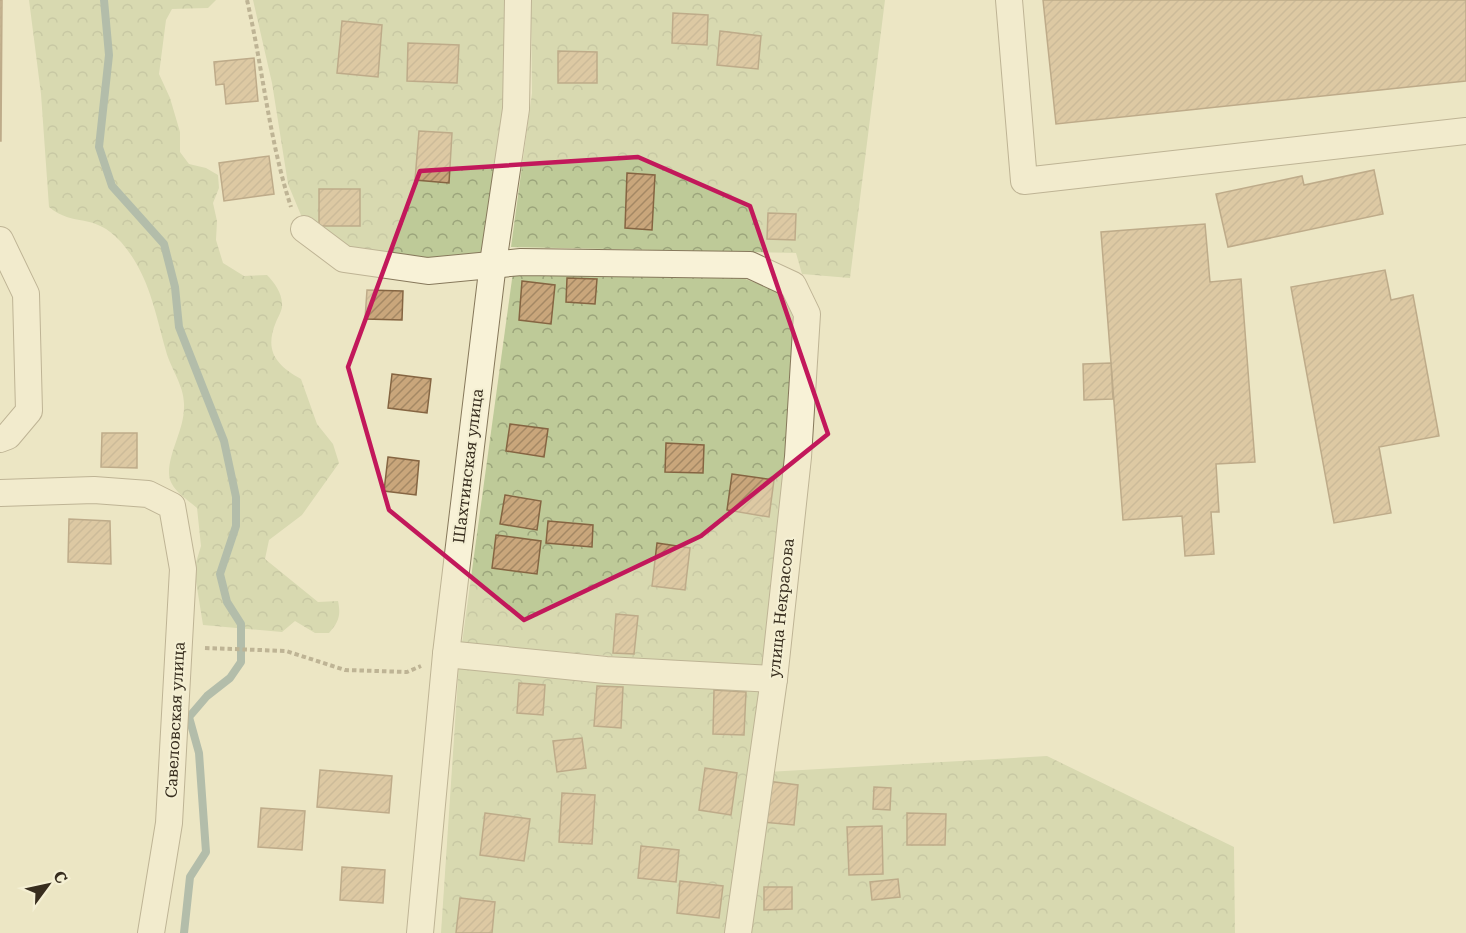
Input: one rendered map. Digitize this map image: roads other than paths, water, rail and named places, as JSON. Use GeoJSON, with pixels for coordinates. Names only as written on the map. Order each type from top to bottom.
{"type":"FeatureCollection","features":[{"type":"Feature","properties":{"kind":"street","name":"Шахтинская улица"},"geometry":{"type":"LineString","coordinates":[[420,933],[446,654],[493,263],[516,109],[518,0]]}},
{"type":"Feature","properties":{"kind":"street"},"geometry":{"type":"LineString","coordinates":[[1009,0],[1024,182],[1466,131]]}},
{"type":"Feature","properties":{"kind":"street"},"geometry":{"type":"LineString","coordinates":[[304,229],[344,260],[428,271],[493,263]]}},
{"type":"Feature","properties":{"kind":"street"},"geometry":{"type":"LineString","coordinates":[[0,240],[26,294],[29,411],[8,436],[0,439]]}},
{"type":"Feature","properties":{"kind":"street","name":"улица Некрасова"},"geometry":{"type":"LineString","coordinates":[[493,263],[750,265],[793,285],[807,314],[798,457],[774,680],[738,933]]}},
{"type":"Feature","properties":{"kind":"street","name":"Савеловская улица"},"geometry":{"type":"LineString","coordinates":[[0,493],[94,490],[127,492],[148,494],[171,506],[183,568],[169,823],[151,933]]}},
{"type":"Feature","properties":{"kind":"street"},"geometry":{"type":"LineString","coordinates":[[446,654],[606,670],[774,680]]}},
{"type":"Feature","properties":{"kind":"waterway"},"geometry":{"type":"LineString","coordinates":[[104,0],[109,55],[99,147],[112,186],[164,244],[175,287],[179,327],[224,441],[236,497],[236,526],[220,574],[227,602],[241,624],[241,662],[230,678],[207,696],[189,717],[199,753],[206,852],[190,877],[184,933]]}}]}
